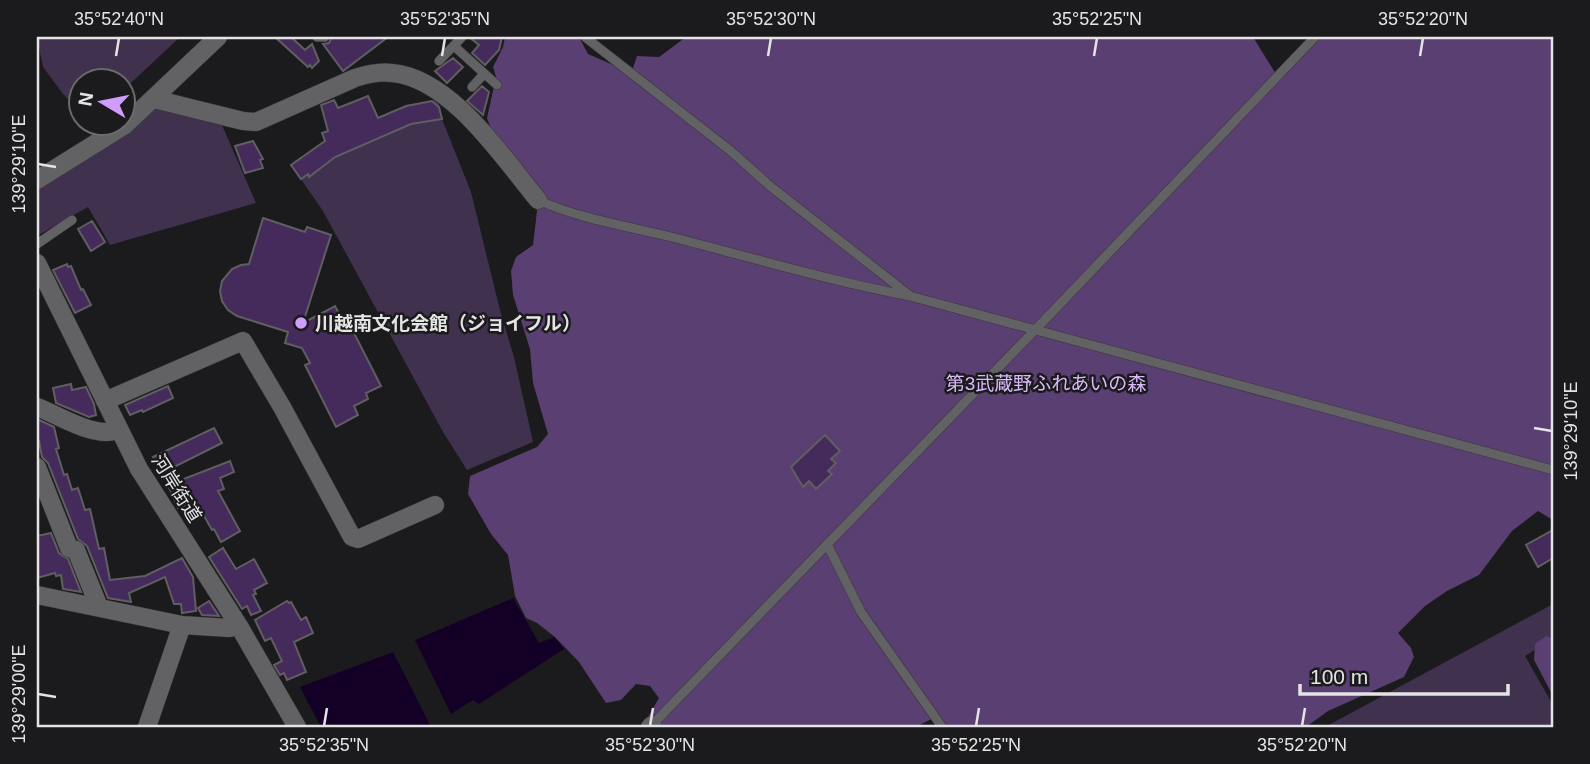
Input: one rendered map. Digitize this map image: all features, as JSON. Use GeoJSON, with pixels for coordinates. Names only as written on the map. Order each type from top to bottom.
{"type":"FeatureCollection","features":[{"type":"Feature","properties":{"kind":"street"},"geometry":{"type":"LineString","coordinates":[[37,180],[105,138],[154,99],[218,37]]}},
{"type":"Feature","properties":{"kind":"street"},"geometry":{"type":"LineString","coordinates":[[154,99],[256,122],[355,78],[393,72],[419,80],[450,100],[538,200]]}},
{"type":"Feature","properties":{"kind":"street","name":"河岸街道"},"geometry":{"type":"LineString","coordinates":[[37,263],[139,469],[239,626],[296,727]]}},
{"type":"Feature","properties":{"kind":"street"},"geometry":{"type":"LineString","coordinates":[[105,401],[243,341],[276,396],[352,537],[358,538],[435,505]]}},
{"type":"Feature","properties":{"kind":"street"},"geometry":{"type":"LineString","coordinates":[[37,407],[70,422],[102,432],[110,433],[118,429]]}},
{"type":"Feature","properties":{"kind":"street"},"geometry":{"type":"LineString","coordinates":[[37,467],[69,548],[76,550],[99,607]]}},
{"type":"Feature","properties":{"kind":"street"},"geometry":{"type":"LineString","coordinates":[[37,595],[182,625],[229,628],[239,626]]}},
{"type":"Feature","properties":{"kind":"street"},"geometry":{"type":"LineString","coordinates":[[147,727],[182,625]]}},
{"type":"Feature","properties":{"kind":"lane"},"geometry":{"type":"LineString","coordinates":[[317,37],[325,37]]}},
{"type":"Feature","properties":{"kind":"lane"},"geometry":{"type":"LineString","coordinates":[[439,61],[462,37]]}},
{"type":"Feature","properties":{"kind":"lane"},"geometry":{"type":"LineString","coordinates":[[584,37],[910,296]]}},
{"type":"Feature","properties":{"kind":"lane"},"geometry":{"type":"LineString","coordinates":[[651,726],[1315,37]]}},
{"type":"Feature","properties":{"kind":"lane"},"geometry":{"type":"LineString","coordinates":[[454,46],[497,85]]}},
{"type":"Feature","properties":{"kind":"lane"},"geometry":{"type":"LineString","coordinates":[[472,87],[484,74]]}},
{"type":"Feature","properties":{"kind":"lane"},"geometry":{"type":"LineString","coordinates":[[538,200],[563,211],[673,237],[844,283],[910,296],[1553,470]]}},
{"type":"Feature","properties":{"kind":"lane"},"geometry":{"type":"LineString","coordinates":[[37,244],[72,220]]}},
{"type":"Feature","properties":{"kind":"lane"},"geometry":{"type":"LineString","coordinates":[[827,544],[861,612],[942,727]]}},
{"type":"Feature","properties":{"kind":"shaded area"},"geometry":{"type":"Polygon","coordinates":[[[37,37],[180,37],[136,78],[136,66],[66,66],[66,97],[43,67],[37,37]]]}},
{"type":"Feature","properties":{"kind":"shaded area"},"geometry":{"type":"Polygon","coordinates":[[[438,100],[442,119],[471,192],[533,442],[467,470],[443,432],[323,211],[291,165],[325,141],[406,106],[438,100]]]}},
{"type":"Feature","properties":{"kind":"shaded area"},"geometry":{"type":"Polygon","coordinates":[[[156,107],[222,125],[256,203],[110,245],[88,207],[37,236],[37,185],[112,136],[136,136],[136,120],[156,107]]]}},
{"type":"Feature","properties":{"kind":"shaded area"},"geometry":{"type":"Polygon","coordinates":[[[513,598],[539,643],[554,637],[564,649],[479,704],[473,700],[451,714],[415,640],[513,598]]]}},
{"type":"Feature","properties":{"kind":"shaded area"},"geometry":{"type":"Polygon","coordinates":[[[1553,604],[1553,639],[1525,656],[1553,705],[1553,727],[1325,727],[1553,604]]]}},
{"type":"Feature","properties":{"kind":"shaded area"},"geometry":{"type":"Polygon","coordinates":[[[393,652],[431,727],[321,727],[300,687],[393,652]]]}},
{"type":"Feature","properties":{"kind":"green space","name":"第3武蔵野ふれあいの森"},"geometry":{"type":"Polygon","coordinates":[[[505,37],[579,37],[588,54],[618,67],[630,77],[637,56],[659,57],[686,37],[1253,37],[1279,79],[1320,37],[1553,37],[1553,520],[1538,511],[1512,531],[1479,575],[1425,606],[1398,633],[1411,648],[1414,657],[1404,677],[1328,711],[1306,727],[948,727],[939,715],[916,727],[642,727],[659,698],[650,686],[636,684],[621,700],[606,703],[579,662],[555,637],[526,618],[515,596],[508,555],[491,534],[468,494],[470,476],[537,447],[548,434],[533,383],[530,349],[513,295],[511,271],[516,257],[533,245],[537,211],[523,171],[493,135],[487,118],[496,77],[493,67],[505,37]]]}},
{"type":"Feature","properties":{"kind":"green space"},"geometry":{"type":"Polygon","coordinates":[[[1546,636],[1553,638],[1552,694],[1534,660],[1535,644],[1546,636]]]}},
{"type":"Feature","properties":{"kind":"building"},"geometry":{"type":"Polygon","coordinates":[[[275,37],[291,37],[305,50],[312,44],[319,61],[312,68],[310,65],[308,67],[275,37]]]}},
{"type":"Feature","properties":{"kind":"building"},"geometry":{"type":"Polygon","coordinates":[[[332,37],[388,37],[343,71],[323,44],[329,43],[332,37]]]}},
{"type":"Feature","properties":{"kind":"building"},"geometry":{"type":"Polygon","coordinates":[[[469,37],[502,37],[499,50],[485,65],[472,53],[479,45],[469,37]]]}},
{"type":"Feature","properties":{"kind":"building"},"geometry":{"type":"Polygon","coordinates":[[[453,58],[463,67],[447,83],[435,71],[453,58]]]}},
{"type":"Feature","properties":{"kind":"building"},"geometry":{"type":"Polygon","coordinates":[[[482,86],[489,92],[483,115],[467,101],[482,86]]]}},
{"type":"Feature","properties":{"kind":"building"},"geometry":{"type":"Polygon","coordinates":[[[368,96],[378,118],[406,106],[432,101],[439,107],[442,119],[411,124],[335,157],[309,177],[308,174],[301,179],[291,165],[325,141],[322,133],[328,131],[321,105],[334,100],[338,108],[368,96]]]}},
{"type":"Feature","properties":{"kind":"building"},"geometry":{"type":"Polygon","coordinates":[[[253,141],[263,159],[260,160],[263,168],[245,173],[235,146],[253,141]]]}},
{"type":"Feature","properties":{"kind":"building","name":"川越南文化会館（ジョイフル）"},"geometry":{"type":"Polygon","coordinates":[[[263,218],[305,232],[307,227],[331,235],[303,323],[335,306],[348,331],[352,329],[381,386],[366,393],[368,399],[354,406],[358,415],[336,427],[305,365],[310,363],[302,348],[285,343],[288,332],[237,316],[228,310],[222,301],[222,281],[232,269],[249,264],[263,218]]]}},
{"type":"Feature","properties":{"kind":"building"},"geometry":{"type":"Polygon","coordinates":[[[92,221],[105,242],[91,251],[78,229],[92,221]]]}},
{"type":"Feature","properties":{"kind":"building"},"geometry":{"type":"Polygon","coordinates":[[[67,264],[68,267],[71,266],[91,305],[75,313],[53,270],[67,264]]]}},
{"type":"Feature","properties":{"kind":"building"},"geometry":{"type":"Polygon","coordinates":[[[71,384],[72,390],[86,387],[96,415],[89,417],[56,403],[53,388],[71,384]]]}},
{"type":"Feature","properties":{"kind":"building"},"geometry":{"type":"Polygon","coordinates":[[[168,386],[173,398],[130,415],[125,405],[168,386]]]}},
{"type":"Feature","properties":{"kind":"building"},"geometry":{"type":"Polygon","coordinates":[[[37,419],[54,427],[59,448],[56,449],[64,475],[67,474],[72,490],[78,488],[85,510],[90,509],[99,549],[104,548],[110,580],[145,576],[182,558],[193,577],[196,611],[182,613],[181,604],[174,604],[165,577],[129,593],[131,602],[108,598],[87,546],[78,539],[48,463],[42,457],[37,441],[37,419]]]}},
{"type":"Feature","properties":{"kind":"building"},"geometry":{"type":"Polygon","coordinates":[[[214,428],[222,443],[162,473],[153,457],[214,428]]]}},
{"type":"Feature","properties":{"kind":"building"},"geometry":{"type":"Polygon","coordinates":[[[825,435],[840,451],[831,459],[836,463],[828,471],[832,474],[816,489],[809,481],[803,487],[791,467],[825,435]]]}},
{"type":"Feature","properties":{"kind":"building"},"geometry":{"type":"Polygon","coordinates":[[[230,461],[234,472],[220,478],[224,489],[218,491],[240,531],[221,542],[200,509],[196,510],[193,502],[178,508],[168,485],[230,461]]]}},
{"type":"Feature","properties":{"kind":"building"},"geometry":{"type":"Polygon","coordinates":[[[1553,530],[1553,558],[1538,567],[1526,545],[1553,530]]]}},
{"type":"Feature","properties":{"kind":"building"},"geometry":{"type":"Polygon","coordinates":[[[51,533],[59,553],[68,559],[81,592],[63,589],[61,575],[56,576],[55,573],[37,578],[37,536],[51,533]]]}},
{"type":"Feature","properties":{"kind":"building"},"geometry":{"type":"Polygon","coordinates":[[[223,548],[236,569],[254,559],[267,583],[254,590],[256,594],[253,595],[261,611],[251,615],[247,606],[242,609],[209,557],[223,548]]]}},
{"type":"Feature","properties":{"kind":"building"},"geometry":{"type":"Polygon","coordinates":[[[209,601],[219,616],[202,615],[198,608],[209,601]]]}},
{"type":"Feature","properties":{"kind":"building"},"geometry":{"type":"Polygon","coordinates":[[[287,601],[291,602],[301,620],[306,617],[313,633],[294,642],[306,672],[287,680],[284,673],[280,675],[274,665],[282,661],[271,638],[265,641],[255,620],[287,601]]]}},
{"type":"Feature","properties":{"kind":"place","name":"川越南文化会館（ジョイフル）"},"geometry":{"type":"Point","coordinates":[301,323]}}]}
